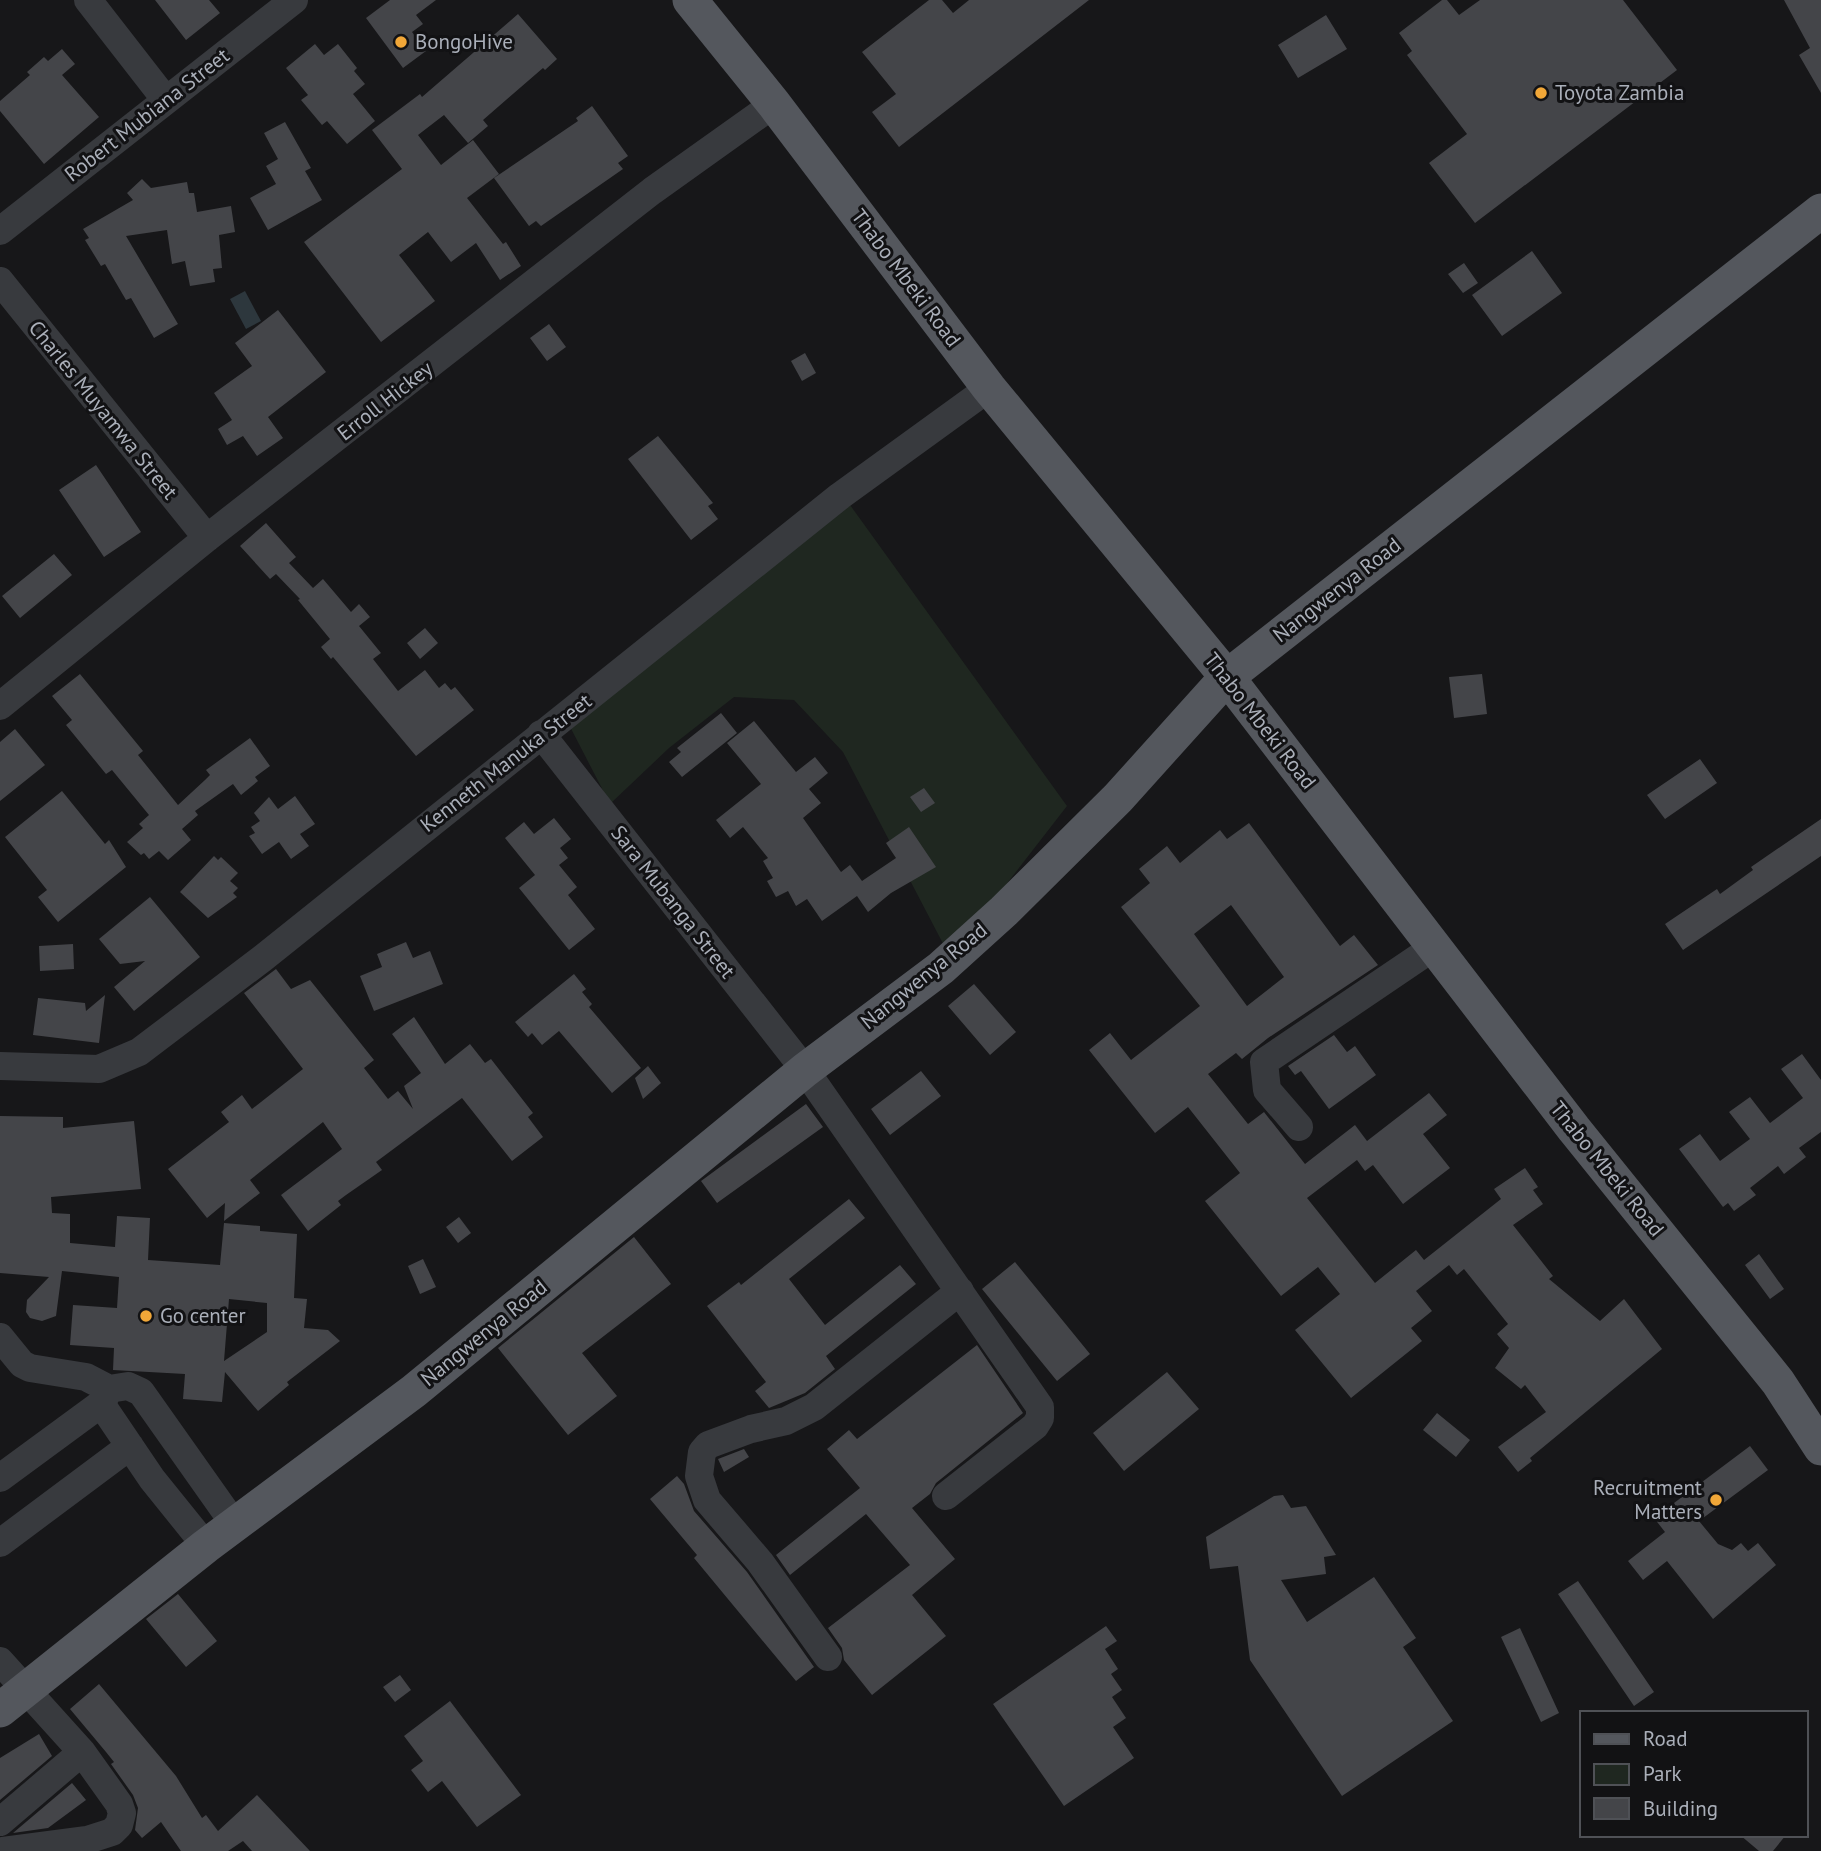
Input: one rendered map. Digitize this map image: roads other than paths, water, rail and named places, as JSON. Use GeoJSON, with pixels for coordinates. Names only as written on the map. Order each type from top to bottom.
{"type":"FeatureCollection","features":[{"type":"Feature","properties":{"kind":"main road","name":"Thabo Mbeki Road"},"geometry":{"type":"LineString","coordinates":[[690,0],[774,104],[989,388],[1227,677],[1574,1129],[1778,1382],[1821,1448]]}},
{"type":"Feature","properties":{"kind":"main road","name":"Nangwenya Road"},"geometry":{"type":"LineString","coordinates":[[13,1700],[206,1546],[414,1391],[805,1070],[941,968],[1004,911],[1118,799],[1227,677],[1821,211]]}},
{"type":"Feature","properties":{"kind":"street"},"geometry":{"type":"LineString","coordinates":[[88,0],[165,99]]}},
{"type":"Feature","properties":{"kind":"street","name":"Robert Mubiana Street"},"geometry":{"type":"LineString","coordinates":[[0,231],[294,0]]}},
{"type":"Feature","properties":{"kind":"street","name":"Erroll Hickey"},"geometry":{"type":"LineString","coordinates":[[0,706],[207,538],[652,191],[774,104]]}},
{"type":"Feature","properties":{"kind":"street","name":"Charles Muyamwa Street"},"geometry":{"type":"LineString","coordinates":[[0,281],[207,538]]}},
{"type":"Feature","properties":{"kind":"street","name":"Kenneth Manuka Street"},"geometry":{"type":"LineString","coordinates":[[0,1066],[99,1069],[139,1052],[263,958],[841,496],[989,388]]}},
{"type":"Feature","properties":{"kind":"street","name":"Sara Mubanga Street"},"geometry":{"type":"LineString","coordinates":[[541,734],[805,1070],[1035,1397],[1040,1407],[1040,1418],[1035,1426],[946,1496]]}},
{"type":"Feature","properties":{"kind":"street"},"geometry":{"type":"LineString","coordinates":[[1299,1127],[1267,1090],[1264,1062],[1434,947]]}},
{"type":"Feature","properties":{"kind":"street"},"geometry":{"type":"LineString","coordinates":[[828,1657],[760,1562],[707,1500],[699,1476],[702,1452],[708,1445],[751,1429],[786,1421],[814,1407],[960,1291]]}},
{"type":"Feature","properties":{"kind":"street"},"geometry":{"type":"LineString","coordinates":[[0,1336],[22,1364],[30,1368],[86,1377],[105,1396],[130,1446],[206,1546]]}},
{"type":"Feature","properties":{"kind":"street"},"geometry":{"type":"LineString","coordinates":[[0,1478],[105,1396],[128,1386],[141,1392],[235,1525]]}},
{"type":"Feature","properties":{"kind":"street"},"geometry":{"type":"LineString","coordinates":[[0,1543],[130,1446]]}},
{"type":"Feature","properties":{"kind":"street"},"geometry":{"type":"LineString","coordinates":[[0,1661],[13,1700],[82,1752],[119,1804],[122,1813],[119,1825],[112,1832],[87,1840],[3,1851]]}},
{"type":"Feature","properties":{"kind":"street"},"geometry":{"type":"LineString","coordinates":[[0,1822],[82,1752]]}},
{"type":"Feature","properties":{"kind":"place","name":"BongoHive"},"geometry":{"type":"Point","coordinates":[401,42]}},
{"type":"Feature","properties":{"kind":"place","name":"Toyota Zambia"},"geometry":{"type":"Point","coordinates":[1541,93]}},
{"type":"Feature","properties":{"kind":"place","name":"Go center"},"geometry":{"type":"Point","coordinates":[146,1316]}},
{"type":"Feature","properties":{"kind":"place","name":"Recruitment Matters"},"geometry":{"type":"Point","coordinates":[1716,1500]}}]}
